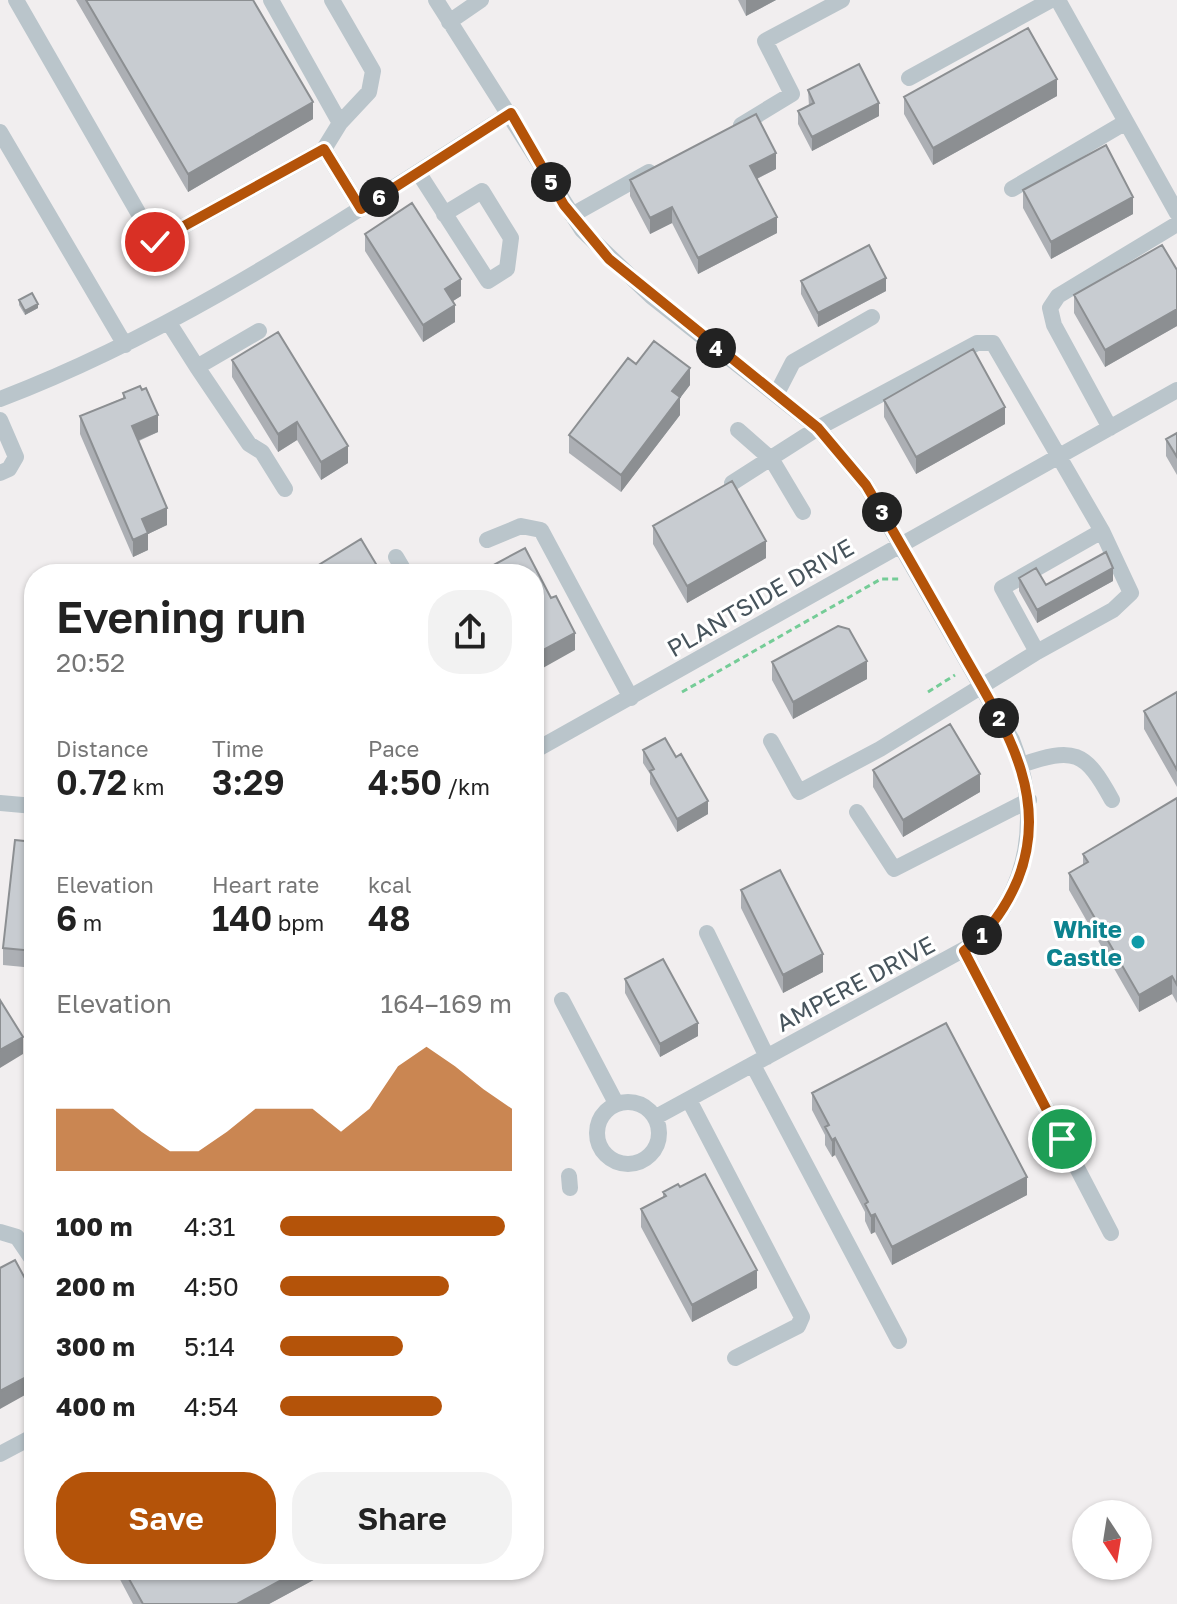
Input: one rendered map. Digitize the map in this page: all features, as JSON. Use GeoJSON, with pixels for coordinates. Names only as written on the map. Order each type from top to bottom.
{"type":"FeatureCollection","features":[{"type":"Feature","properties":{"kind":"street"},"geometry":{"type":"LineString","coordinates":[[16,0],[155,242],[324,149],[340,123],[369,92],[373,71],[332,0]]}},
{"type":"Feature","properties":{"kind":"street"},"geometry":{"type":"LineString","coordinates":[[271,0],[340,123]]}},
{"type":"Feature","properties":{"kind":"street","name":"AMPERE DRIVE"},"geometry":{"type":"LineString","coordinates":[[436,0],[511,113],[572,215],[609,259],[641,288],[818,428],[866,485],[981,687],[1021,765],[1029,800],[1027,850],[1011,896],[991,926],[964,951],[656,1117]]}},
{"type":"Feature","properties":{"kind":"street"},"geometry":{"type":"LineString","coordinates":[[449,22],[481,0]]}},
{"type":"Feature","properties":{"kind":"street"},"geometry":{"type":"LineString","coordinates":[[722,134],[792,94],[765,41],[842,0]]}},
{"type":"Feature","properties":{"kind":"street"},"geometry":{"type":"LineString","coordinates":[[909,78],[1051,0]]}},
{"type":"Feature","properties":{"kind":"street"},"geometry":{"type":"LineString","coordinates":[[1058,0],[1177,213]]}},
{"type":"Feature","properties":{"kind":"street"},"geometry":{"type":"LineString","coordinates":[[0,399],[125,345],[244,282],[511,113]]}},
{"type":"Feature","properties":{"kind":"street"},"geometry":{"type":"LineString","coordinates":[[1012,189],[1126,122]]}},
{"type":"Feature","properties":{"kind":"street"},"geometry":{"type":"LineString","coordinates":[[0,132],[125,345]]}},
{"type":"Feature","properties":{"kind":"street"},"geometry":{"type":"LineString","coordinates":[[324,149],[361,209]]}},
{"type":"Feature","properties":{"kind":"street"},"geometry":{"type":"LineString","coordinates":[[572,215],[666,163]]}},
{"type":"Feature","properties":{"kind":"street"},"geometry":{"type":"LineString","coordinates":[[418,172],[444,214],[488,281],[507,269],[511,238],[482,191],[444,214]]}},
{"type":"Feature","properties":{"kind":"street"},"geometry":{"type":"LineString","coordinates":[[1110,428],[1054,325],[1050,308],[1058,296],[1177,224]]}},
{"type":"Feature","properties":{"kind":"street"},"geometry":{"type":"LineString","coordinates":[[776,395],[793,362],[872,317]]}},
{"type":"Feature","properties":{"kind":"street"},"geometry":{"type":"LineString","coordinates":[[169,323],[249,444],[262,452],[285,489]]}},
{"type":"Feature","properties":{"kind":"street"},"geometry":{"type":"LineString","coordinates":[[197,367],[259,331]]}},
{"type":"Feature","properties":{"kind":"street"},"geometry":{"type":"LineString","coordinates":[[732,483],[818,428],[977,343],[993,343],[1102,531],[1131,593],[1113,610],[799,792],[771,741]]}},
{"type":"Feature","properties":{"kind":"street","name":"PLANTSIDE DRIVE"},"geometry":{"type":"LineString","coordinates":[[544,746],[1177,390]]}},
{"type":"Feature","properties":{"kind":"street"},"geometry":{"type":"LineString","coordinates":[[0,420],[16,457],[9,469],[0,473]]}},
{"type":"Feature","properties":{"kind":"street"},"geometry":{"type":"LineString","coordinates":[[738,430],[772,460],[803,512]]}},
{"type":"Feature","properties":{"kind":"street"},"geometry":{"type":"LineString","coordinates":[[487,540],[521,526],[541,530],[631,698]]}},
{"type":"Feature","properties":{"kind":"street"},"geometry":{"type":"LineString","coordinates":[[1037,652],[1002,588],[1102,531]]}},
{"type":"Feature","properties":{"kind":"street"},"geometry":{"type":"LineString","coordinates":[[396,557],[400,564]]}},
{"type":"Feature","properties":{"kind":"street"},"geometry":{"type":"LineString","coordinates":[[1021,765],[1059,753],[1081,759],[1096,769],[1112,800]]}},
{"type":"Feature","properties":{"kind":"street"},"geometry":{"type":"LineString","coordinates":[[857,812],[894,869],[1029,800]]}},
{"type":"Feature","properties":{"kind":"street"},"geometry":{"type":"LineString","coordinates":[[0,803],[24,805]]}},
{"type":"Feature","properties":{"kind":"street"},"geometry":{"type":"LineString","coordinates":[[707,933],[760,1061],[899,1341]]}},
{"type":"Feature","properties":{"kind":"street"},"geometry":{"type":"LineString","coordinates":[[964,951],[1111,1233]]}},
{"type":"Feature","properties":{"kind":"street"},"geometry":{"type":"LineString","coordinates":[[562,1000],[616,1103]]}},
{"type":"Feature","properties":{"kind":"street"},"geometry":{"type":"LineString","coordinates":[[689,1100],[802,1317],[798,1326],[735,1358]]}},
{"type":"Feature","properties":{"kind":"street"},"geometry":{"type":"LineString","coordinates":[[636,1102],[656,1117],[660,1136],[649,1157],[634,1164],[618,1163],[605,1155],[596,1132],[607,1109],[616,1103],[636,1102]]}},
{"type":"Feature","properties":{"kind":"street"},"geometry":{"type":"LineString","coordinates":[[0,1232],[17,1237],[24,1247]]}},
{"type":"Feature","properties":{"kind":"street"},"geometry":{"type":"LineString","coordinates":[[0,1454],[24,1441]]}},
{"type":"Feature","properties":{"kind":"path"},"geometry":{"type":"LineString","coordinates":[[682,692],[881,579],[897,577],[904,580]]}},
{"type":"Feature","properties":{"kind":"path"},"geometry":{"type":"LineString","coordinates":[[928,692],[960,673]]}},
{"type":"Feature","properties":{"kind":"building"},"geometry":{"type":"Polygon","coordinates":[[[86,0],[253,0],[313,102],[188,174],[86,0]]]}},
{"type":"Feature","properties":{"kind":"building"},"geometry":{"type":"Polygon","coordinates":[[[1028,28],[1057,79],[933,148],[904,97],[1028,28]]]}},
{"type":"Feature","properties":{"kind":"building"},"geometry":{"type":"Polygon","coordinates":[[[859,64],[879,103],[812,137],[798,111],[814,103],[808,90],[859,64]]]}},
{"type":"Feature","properties":{"kind":"building"},"geometry":{"type":"Polygon","coordinates":[[[756,114],[776,153],[750,166],[777,217],[698,258],[672,207],[650,218],[630,180],[756,114]]]}},
{"type":"Feature","properties":{"kind":"building"},"geometry":{"type":"Polygon","coordinates":[[[1106,145],[1133,197],[1051,242],[1023,190],[1106,145]]]}},
{"type":"Feature","properties":{"kind":"building"},"geometry":{"type":"Polygon","coordinates":[[[412,203],[461,279],[445,289],[455,305],[423,325],[365,234],[412,203]]]}},
{"type":"Feature","properties":{"kind":"building"},"geometry":{"type":"Polygon","coordinates":[[[869,245],[886,278],[818,313],[801,281],[869,245]]]}},
{"type":"Feature","properties":{"kind":"building"},"geometry":{"type":"Polygon","coordinates":[[[1162,245],[1177,270],[1177,309],[1105,350],[1074,295],[1162,245]]]}},
{"type":"Feature","properties":{"kind":"building"},"geometry":{"type":"Polygon","coordinates":[[[32,293],[38,304],[25,311],[19,300],[32,293]]]}},
{"type":"Feature","properties":{"kind":"building"},"geometry":{"type":"Polygon","coordinates":[[[278,332],[348,446],[321,462],[297,422],[278,434],[232,360],[278,332]]]}},
{"type":"Feature","properties":{"kind":"building"},"geometry":{"type":"Polygon","coordinates":[[[654,341],[690,368],[672,391],[680,397],[621,475],[569,435],[628,358],[636,364],[654,341]]]}},
{"type":"Feature","properties":{"kind":"building"},"geometry":{"type":"Polygon","coordinates":[[[973,349],[1005,407],[916,457],[884,400],[973,349]]]}},
{"type":"Feature","properties":{"kind":"building"},"geometry":{"type":"Polygon","coordinates":[[[140,386],[142,390],[146,388],[158,415],[132,426],[167,508],[142,519],[148,533],[133,540],[80,416],[125,398],[123,393],[140,386]]]}},
{"type":"Feature","properties":{"kind":"building"},"geometry":{"type":"Polygon","coordinates":[[[1177,433],[1177,457],[1166,439],[1177,433]]]}},
{"type":"Feature","properties":{"kind":"building"},"geometry":{"type":"Polygon","coordinates":[[[732,481],[766,541],[687,586],[653,526],[732,481]]]}},
{"type":"Feature","properties":{"kind":"building"},"geometry":{"type":"Polygon","coordinates":[[[361,539],[376,564],[320,564],[361,539]]]}},
{"type":"Feature","properties":{"kind":"building"},"geometry":{"type":"Polygon","coordinates":[[[525,548],[533,564],[495,564],[525,548]]]}},
{"type":"Feature","properties":{"kind":"building"},"geometry":{"type":"Polygon","coordinates":[[[1106,552],[1113,568],[1037,610],[1019,578],[1036,568],[1046,585],[1106,552]]]}},
{"type":"Feature","properties":{"kind":"building"},"geometry":{"type":"Polygon","coordinates":[[[544,585],[551,598],[556,596],[575,633],[544,650],[544,585]]]}},
{"type":"Feature","properties":{"kind":"building"},"geometry":{"type":"Polygon","coordinates":[[[838,626],[849,629],[867,661],[793,702],[772,662],[838,626]]]}},
{"type":"Feature","properties":{"kind":"building"},"geometry":{"type":"Polygon","coordinates":[[[1177,692],[1177,770],[1144,711],[1177,692]]]}},
{"type":"Feature","properties":{"kind":"building"},"geometry":{"type":"Polygon","coordinates":[[[950,724],[980,774],[903,820],[873,770],[950,724]]]}},
{"type":"Feature","properties":{"kind":"building"},"geometry":{"type":"Polygon","coordinates":[[[665,738],[676,757],[681,754],[708,801],[677,819],[650,771],[654,769],[643,750],[665,738]]]}},
{"type":"Feature","properties":{"kind":"building","name":"White Castle"},"geometry":{"type":"Polygon","coordinates":[[[1177,798],[1177,985],[1172,976],[1139,995],[1069,873],[1088,862],[1083,854],[1177,798]]]}},
{"type":"Feature","properties":{"kind":"building"},"geometry":{"type":"Polygon","coordinates":[[[15,840],[24,841],[24,950],[3,948],[15,840]]]}},
{"type":"Feature","properties":{"kind":"building"},"geometry":{"type":"Polygon","coordinates":[[[780,870],[823,954],[783,975],[741,890],[780,870]]]}},
{"type":"Feature","properties":{"kind":"building"},"geometry":{"type":"Polygon","coordinates":[[[663,959],[698,1023],[660,1044],[625,979],[663,959]]]}},
{"type":"Feature","properties":{"kind":"building"},"geometry":{"type":"Polygon","coordinates":[[[0,1000],[23,1037],[0,1050],[0,1000]]]}},
{"type":"Feature","properties":{"kind":"building"},"geometry":{"type":"Polygon","coordinates":[[[946,1023],[1027,1177],[892,1247],[875,1214],[871,1216],[865,1204],[868,1202],[835,1138],[832,1140],[825,1127],[829,1125],[812,1093],[946,1023]]]}},
{"type":"Feature","properties":{"kind":"building"},"geometry":{"type":"Polygon","coordinates":[[[705,1174],[757,1270],[692,1305],[641,1209],[666,1196],[663,1192],[705,1174]]]}},
{"type":"Feature","properties":{"kind":"building"},"geometry":{"type":"Polygon","coordinates":[[[15,1260],[24,1277],[24,1378],[0,1391],[0,1268],[15,1260]]]}},
{"type":"Feature","properties":{"kind":"building"},"geometry":{"type":"Polygon","coordinates":[[[130,1580],[281,1580],[237,1604],[143,1604],[130,1580]]]}},
{"type":"Feature","properties":{"kind":"place","name":"White Castle"},"geometry":{"type":"Point","coordinates":[1138,942]}},
{"type":"Feature","properties":{"kind":"route"},"geometry":{"type":"LineString","coordinates":[[155,242],[324,149],[361,209],[511,113],[564,205],[609,259],[652,297],[818,428],[846,458],[901,544],[1012,740],[1029,800],[1027,850],[1011,896],[997,919],[964,951],[1062,1139]]}}]}
